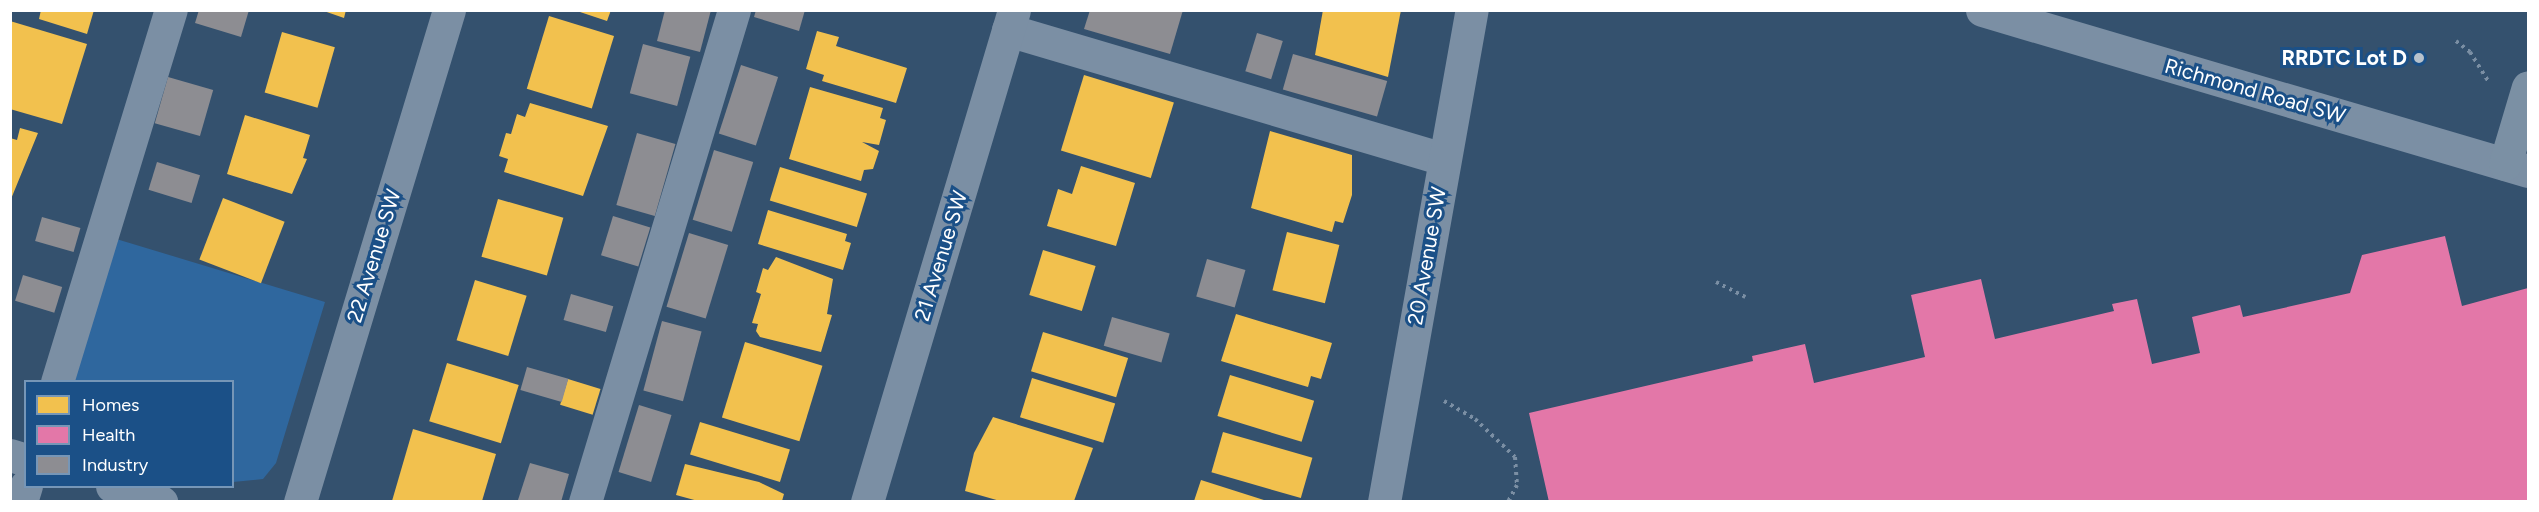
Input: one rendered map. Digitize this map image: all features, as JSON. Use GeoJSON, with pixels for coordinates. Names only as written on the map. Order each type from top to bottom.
{"type":"FeatureCollection","features":[{"type":"Feature","properties":{"kind":"highway"},"geometry":{"type":"LineString","coordinates":[[2517,168],[2529,87]]}},
{"type":"Feature","properties":{"kind":"street"},"geometry":{"type":"LineString","coordinates":[[57,380],[171,10]]}},
{"type":"Feature","properties":{"kind":"street","name":"22 Avenue SW"},"geometry":{"type":"LineString","coordinates":[[300,501],[449,10]]}},
{"type":"Feature","properties":{"kind":"street"},"geometry":{"type":"LineString","coordinates":[[585,501],[734,10]]}},
{"type":"Feature","properties":{"kind":"street","name":"20 Avenue SW"},"geometry":{"type":"LineString","coordinates":[[1384,501],[1472,10]]}},
{"type":"Feature","properties":{"kind":"street","name":"Richmond Road SW"},"geometry":{"type":"LineString","coordinates":[[1987,11],[2517,168]]}},
{"type":"Feature","properties":{"kind":"street"},"geometry":{"type":"LineString","coordinates":[[1011,20],[1444,159]]}},
{"type":"Feature","properties":{"kind":"street","name":"21 Avenue SW"},"geometry":{"type":"LineString","coordinates":[[867,501],[1011,20]]}},
{"type":"Feature","properties":{"kind":"street"},"geometry":{"type":"LineString","coordinates":[[118,488],[160,501]]}},
{"type":"Feature","properties":{"kind":"path"},"geometry":{"type":"LineString","coordinates":[[2456,41],[2470,52],[2489,82]]}},
{"type":"Feature","properties":{"kind":"path"},"geometry":{"type":"LineString","coordinates":[[1716,282],[1745,297]]}},
{"type":"Feature","properties":{"kind":"path"},"geometry":{"type":"LineString","coordinates":[[1444,401],[1475,418],[1515,457],[1517,485],[1508,501]]}},
{"type":"Feature","properties":{"kind":"shaded area"},"geometry":{"type":"Polygon","coordinates":[[[113,238],[325,302],[276,463],[263,479],[234,482],[234,380],[70,380],[113,238]]]}},
{"type":"Feature","properties":{"kind":"building: Homes"},"geometry":{"type":"Polygon","coordinates":[[[41,10],[94,10],[87,34],[39,19],[41,10]]]}},
{"type":"Feature","properties":{"kind":"building: Homes"},"geometry":{"type":"Polygon","coordinates":[[[321,10],[346,10],[344,18],[321,10]]]}},
{"type":"Feature","properties":{"kind":"building: Homes"},"geometry":{"type":"Polygon","coordinates":[[[574,10],[611,10],[607,21],[574,10]]]}},
{"type":"Feature","properties":{"kind":"building: Homes"},"geometry":{"type":"Polygon","coordinates":[[[1323,10],[1401,10],[1388,77],[1315,55],[1323,10]]]}},
{"type":"Feature","properties":{"kind":"building: Homes"},"geometry":{"type":"Polygon","coordinates":[[[549,16],[614,36],[592,109],[527,89],[549,16]]]}},
{"type":"Feature","properties":{"kind":"building: Homes"},"geometry":{"type":"Polygon","coordinates":[[[10,21],[87,44],[62,124],[10,109],[10,21]]]}},
{"type":"Feature","properties":{"kind":"building: Homes"},"geometry":{"type":"Polygon","coordinates":[[[817,31],[839,37],[836,46],[907,68],[896,103],[822,81],[824,75],[806,69],[817,31]]]}},
{"type":"Feature","properties":{"kind":"building: Homes"},"geometry":{"type":"Polygon","coordinates":[[[282,32],[335,47],[318,108],[265,93],[282,32]]]}},
{"type":"Feature","properties":{"kind":"building: Homes"},"geometry":{"type":"Polygon","coordinates":[[[1084,75],[1174,102],[1151,178],[1061,151],[1084,75]]]}},
{"type":"Feature","properties":{"kind":"building: Homes"},"geometry":{"type":"Polygon","coordinates":[[[810,87],[883,108],[880,118],[886,120],[879,145],[862,142],[879,151],[873,169],[864,170],[861,181],[789,159],[810,87]]]}},
{"type":"Feature","properties":{"kind":"building: Homes"},"geometry":{"type":"Polygon","coordinates":[[[530,103],[608,126],[583,196],[504,172],[508,159],[499,156],[506,133],[511,134],[517,114],[525,117],[530,103]]]}},
{"type":"Feature","properties":{"kind":"building: Homes"},"geometry":{"type":"Polygon","coordinates":[[[245,115],[310,135],[303,158],[307,159],[292,194],[227,174],[245,115]]]}},
{"type":"Feature","properties":{"kind":"building: Homes"},"geometry":{"type":"Polygon","coordinates":[[[20,128],[38,133],[11,199],[10,138],[17,140],[20,128]]]}},
{"type":"Feature","properties":{"kind":"building: Homes"},"geometry":{"type":"Polygon","coordinates":[[[1270,131],[1352,155],[1352,195],[1343,223],[1335,221],[1332,232],[1251,208],[1270,131]]]}},
{"type":"Feature","properties":{"kind":"building: Homes"},"geometry":{"type":"Polygon","coordinates":[[[1081,166],[1135,183],[1116,246],[1047,226],[1058,189],[1072,194],[1081,166]]]}},
{"type":"Feature","properties":{"kind":"building: Homes"},"geometry":{"type":"Polygon","coordinates":[[[780,167],[867,194],[857,227],[770,200],[780,167]]]}},
{"type":"Feature","properties":{"kind":"building: Homes"},"geometry":{"type":"Polygon","coordinates":[[[223,198],[285,222],[261,283],[199,260],[223,198]]]}},
{"type":"Feature","properties":{"kind":"building: Homes"},"geometry":{"type":"Polygon","coordinates":[[[498,199],[563,218],[547,275],[481,257],[498,199]]]}},
{"type":"Feature","properties":{"kind":"building: Homes"},"geometry":{"type":"Polygon","coordinates":[[[768,210],[847,234],[845,241],[851,243],[843,270],[758,244],[768,210]]]}},
{"type":"Feature","properties":{"kind":"building: Homes"},"geometry":{"type":"Polygon","coordinates":[[[1287,232],[1339,245],[1325,303],[1272,290],[1287,232]]]}},
{"type":"Feature","properties":{"kind":"building: Homes"},"geometry":{"type":"Polygon","coordinates":[[[1043,250],[1096,266],[1082,311],[1029,295],[1043,250]]]}},
{"type":"Feature","properties":{"kind":"building: Homes"},"geometry":{"type":"Polygon","coordinates":[[[776,257],[833,279],[827,314],[832,315],[821,352],[760,337],[756,331],[758,324],[752,323],[761,294],[756,292],[763,268],[768,270],[776,257]]]}},
{"type":"Feature","properties":{"kind":"building: Homes"},"geometry":{"type":"Polygon","coordinates":[[[475,280],[527,296],[508,356],[457,340],[475,280]]]}},
{"type":"Feature","properties":{"kind":"building: Homes"},"geometry":{"type":"Polygon","coordinates":[[[1236,314],[1332,343],[1321,379],[1311,376],[1308,387],[1221,361],[1236,314]]]}},
{"type":"Feature","properties":{"kind":"building: Homes"},"geometry":{"type":"Polygon","coordinates":[[[1043,332],[1128,358],[1116,397],[1031,371],[1043,332]]]}},
{"type":"Feature","properties":{"kind":"building: Homes"},"geometry":{"type":"Polygon","coordinates":[[[745,342],[822,366],[799,441],[722,418],[745,342]]]}},
{"type":"Feature","properties":{"kind":"building: Homes"},"geometry":{"type":"Polygon","coordinates":[[[447,363],[519,385],[501,443],[429,421],[447,363]]]}},
{"type":"Feature","properties":{"kind":"building: Homes"},"geometry":{"type":"Polygon","coordinates":[[[1230,375],[1314,401],[1302,442],[1217,416],[1230,375]]]}},
{"type":"Feature","properties":{"kind":"building: Homes"},"geometry":{"type":"Polygon","coordinates":[[[1032,378],[1115,403],[1103,443],[1020,417],[1032,378]]]}},
{"type":"Feature","properties":{"kind":"building: Homes"},"geometry":{"type":"Polygon","coordinates":[[[568,379],[601,389],[593,415],[560,405],[568,379]]]}},
{"type":"Feature","properties":{"kind":"building: Homes"},"geometry":{"type":"Polygon","coordinates":[[[993,417],[1093,448],[1074,501],[1000,501],[965,491],[974,453],[993,417]]]}},
{"type":"Feature","properties":{"kind":"building: Homes"},"geometry":{"type":"Polygon","coordinates":[[[700,422],[790,449],[780,482],[690,455],[700,422]]]}},
{"type":"Feature","properties":{"kind":"building: Homes"},"geometry":{"type":"Polygon","coordinates":[[[413,429],[496,454],[482,501],[392,501],[413,429]]]}},
{"type":"Feature","properties":{"kind":"building: Homes"},"geometry":{"type":"Polygon","coordinates":[[[1223,432],[1312,458],[1301,498],[1211,472],[1223,432]]]}},
{"type":"Feature","properties":{"kind":"building: Homes"},"geometry":{"type":"Polygon","coordinates":[[[685,464],[759,482],[784,494],[782,501],[698,501],[676,495],[685,464]]]}},
{"type":"Feature","properties":{"kind":"building: Homes"},"geometry":{"type":"Polygon","coordinates":[[[1201,480],[1267,501],[1194,501],[1201,480]]]}},
{"type":"Feature","properties":{"kind":"building: Health"},"geometry":{"type":"Polygon","coordinates":[[[2445,236],[2462,306],[2528,288],[2528,502],[1549,502],[1529,413],[1753,361],[1752,356],[1805,344],[1814,383],[1925,357],[1911,295],[1981,279],[1995,339],[2114,311],[2112,304],[2137,299],[2152,364],[2200,353],[2192,317],[2240,305],[2243,317],[2350,293],[2362,255],[2445,236]]]}},
{"type":"Feature","properties":{"kind":"building: Industry"},"geometry":{"type":"Polygon","coordinates":[[[199,10],[249,10],[241,37],[195,23],[199,10]]]}},
{"type":"Feature","properties":{"kind":"building: Industry"},"geometry":{"type":"Polygon","coordinates":[[[665,10],[711,10],[700,52],[657,41],[665,10]]]}},
{"type":"Feature","properties":{"kind":"building: Industry"},"geometry":{"type":"Polygon","coordinates":[[[756,10],[805,10],[799,31],[754,17],[756,10]]]}},
{"type":"Feature","properties":{"kind":"building: Industry"},"geometry":{"type":"Polygon","coordinates":[[[1090,10],[1183,10],[1170,54],[1084,29],[1090,10]]]}},
{"type":"Feature","properties":{"kind":"building: Industry"},"geometry":{"type":"Polygon","coordinates":[[[1257,33],[1283,41],[1271,79],[1245,71],[1257,33]]]}},
{"type":"Feature","properties":{"kind":"building: Industry"},"geometry":{"type":"Polygon","coordinates":[[[643,44],[690,57],[677,106],[630,93],[643,44]]]}},
{"type":"Feature","properties":{"kind":"building: Industry"},"geometry":{"type":"Polygon","coordinates":[[[1293,54],[1387,81],[1377,117],[1283,90],[1293,54]]]}},
{"type":"Feature","properties":{"kind":"building: Industry"},"geometry":{"type":"Polygon","coordinates":[[[741,65],[778,77],[756,146],[719,133],[741,65]]]}},
{"type":"Feature","properties":{"kind":"building: Industry"},"geometry":{"type":"Polygon","coordinates":[[[168,77],[213,90],[200,136],[155,123],[168,77]]]}},
{"type":"Feature","properties":{"kind":"building: Industry"},"geometry":{"type":"Polygon","coordinates":[[[637,133],[675,144],[655,216],[616,205],[637,133]]]}},
{"type":"Feature","properties":{"kind":"building: Industry"},"geometry":{"type":"Polygon","coordinates":[[[714,150],[753,162],[732,232],[693,220],[714,150]]]}},
{"type":"Feature","properties":{"kind":"building: Industry"},"geometry":{"type":"Polygon","coordinates":[[[157,162],[200,175],[192,203],[149,190],[157,162]]]}},
{"type":"Feature","properties":{"kind":"building: Industry"},"geometry":{"type":"Polygon","coordinates":[[[613,216],[650,227],[638,267],[601,255],[613,216]]]}},
{"type":"Feature","properties":{"kind":"building: Industry"},"geometry":{"type":"Polygon","coordinates":[[[42,217],[80,228],[74,252],[35,241],[42,217]]]}},
{"type":"Feature","properties":{"kind":"building: Industry"},"geometry":{"type":"Polygon","coordinates":[[[689,233],[728,245],[706,319],[666,307],[689,233]]]}},
{"type":"Feature","properties":{"kind":"building: Industry"},"geometry":{"type":"Polygon","coordinates":[[[1207,259],[1245,270],[1235,308],[1196,296],[1207,259]]]}},
{"type":"Feature","properties":{"kind":"building: Industry"},"geometry":{"type":"Polygon","coordinates":[[[23,275],[62,287],[54,313],[15,301],[23,275]]]}},
{"type":"Feature","properties":{"kind":"building: Industry"},"geometry":{"type":"Polygon","coordinates":[[[571,294],[613,306],[606,332],[564,320],[571,294]]]}},
{"type":"Feature","properties":{"kind":"building: Industry"},"geometry":{"type":"Polygon","coordinates":[[[1112,317],[1170,334],[1161,362],[1104,346],[1112,317]]]}},
{"type":"Feature","properties":{"kind":"building: Industry"},"geometry":{"type":"Polygon","coordinates":[[[662,321],[702,332],[683,401],[643,391],[662,321]]]}},
{"type":"Feature","properties":{"kind":"building: Industry"},"geometry":{"type":"Polygon","coordinates":[[[527,367],[568,379],[562,402],[520,390],[527,367]]]}},
{"type":"Feature","properties":{"kind":"building: Industry"},"geometry":{"type":"Polygon","coordinates":[[[639,405],[672,415],[651,482],[619,472],[639,405]]]}},
{"type":"Feature","properties":{"kind":"building: Industry"},"geometry":{"type":"Polygon","coordinates":[[[530,463],[569,474],[561,502],[518,500],[530,463]]]}},
{"type":"Feature","properties":{"kind":"place","name":"RRDTC Lot D"},"geometry":{"type":"Point","coordinates":[2419,58]}}]}
